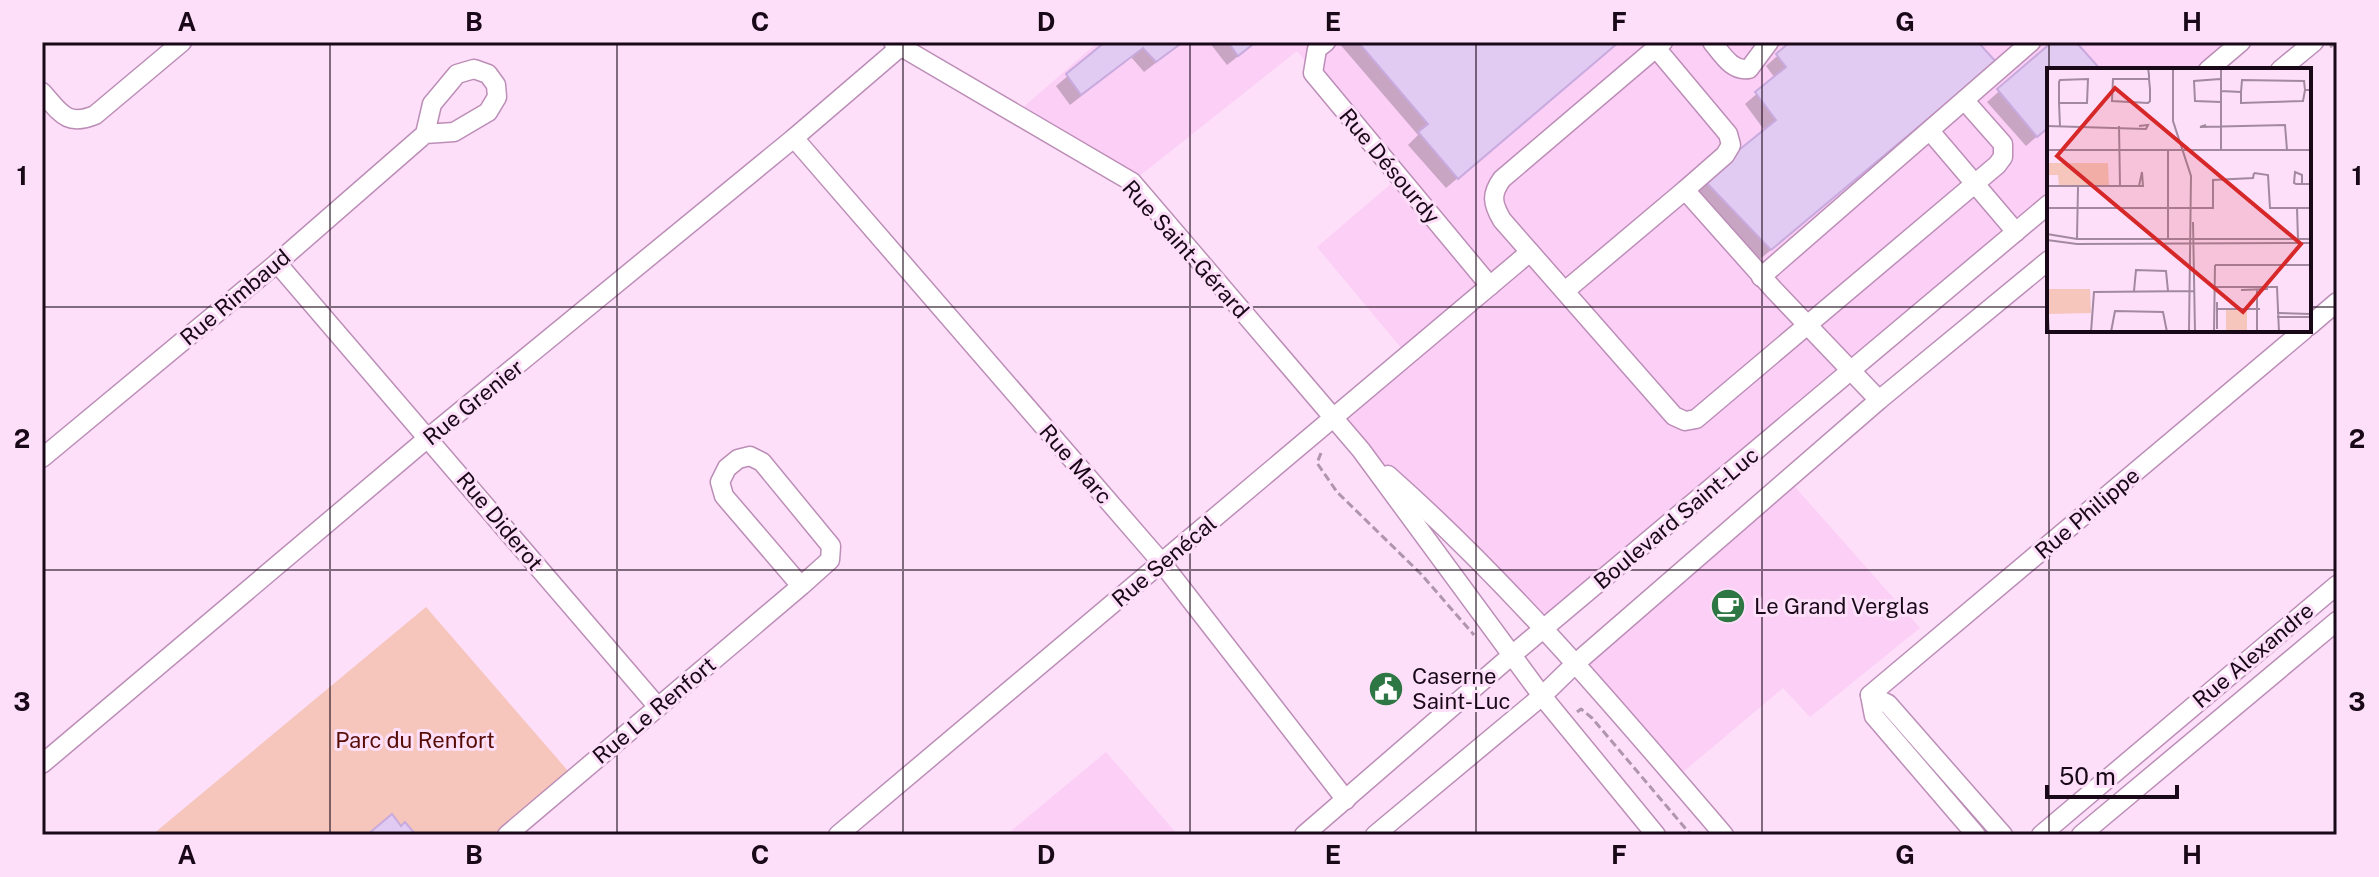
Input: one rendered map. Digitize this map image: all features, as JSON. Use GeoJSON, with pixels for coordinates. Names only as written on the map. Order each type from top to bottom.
{"type":"FeatureCollection","features":[{"type":"Feature","properties":{"kind":"street"},"geometry":{"type":"LineString","coordinates":[[42,92],[64,117],[80,121],[95,115],[182,42]]}},
{"type":"Feature","properties":{"kind":"street","name":"Rue Désourdy"},"geometry":{"type":"LineString","coordinates":[[1326,42],[1317,49],[1313,73],[1490,286]]}},
{"type":"Feature","properties":{"kind":"street"},"geometry":{"type":"LineString","coordinates":[[1712,42],[1733,66],[1742,70],[1749,69],[1769,42]]}},
{"type":"Feature","properties":{"kind":"street"},"geometry":{"type":"LineString","coordinates":[[1761,277],[2031,42]]}},
{"type":"Feature","properties":{"kind":"street"},"geometry":{"type":"LineString","coordinates":[[2210,68],[2241,42]]}},
{"type":"Feature","properties":{"kind":"street"},"geometry":{"type":"LineString","coordinates":[[2282,68],[2314,42]]}},
{"type":"Feature","properties":{"kind":"street","name":"Rue Grenier"},"geometry":{"type":"LineString","coordinates":[[42,764],[429,437],[794,138],[900,44]]}},
{"type":"Feature","properties":{"kind":"street","name":"Rue Saint-Gérard"},"geometry":{"type":"LineString","coordinates":[[900,44],[1132,182],[1361,450],[1542,696],[1656,835]]}},
{"type":"Feature","properties":{"kind":"street"},"geometry":{"type":"LineString","coordinates":[[1565,291],[1725,155],[1731,145],[1728,134],[1659,45],[1502,179],[1493,191],[1494,206],[1502,220],[1674,416],[1685,421],[1696,419],[2003,157],[2003,144],[1965,101]]}},
{"type":"Feature","properties":{"kind":"street"},"geometry":{"type":"LineString","coordinates":[[1930,131],[2016,232]]}},
{"type":"Feature","properties":{"kind":"street","name":"Rue Rimbaud"},"geometry":{"type":"LineString","coordinates":[[42,458],[277,263],[425,134]]}},
{"type":"Feature","properties":{"kind":"street","name":"Rue Marc"},"geometry":{"type":"LineString","coordinates":[[794,138],[1162,563],[1346,800]]}},
{"type":"Feature","properties":{"kind":"street"},"geometry":{"type":"LineString","coordinates":[[1685,190],[1761,277],[1879,400]]}},
{"type":"Feature","properties":{"kind":"street","name":"Boulevard Saint-Luc"},"geometry":{"type":"LineString","coordinates":[[1304,835],[1512,655],[2047,206]]}},
{"type":"Feature","properties":{"kind":"street","name":"Rue Senécal"},"geometry":{"type":"LineString","coordinates":[[838,835],[1530,252]]}},
{"type":"Feature","properties":{"kind":"street","name":"Boulevard Saint-Luc"},"geometry":{"type":"LineString","coordinates":[[1375,835],[1542,696],[1879,400],[2047,262]]}},
{"type":"Feature","properties":{"kind":"street","name":"Rue Diderot"},"geometry":{"type":"LineString","coordinates":[[277,263],[658,707]]}},
{"type":"Feature","properties":{"kind":"street"},"geometry":{"type":"LineString","coordinates":[[2311,324],[2337,302]]}},
{"type":"Feature","properties":{"kind":"street","name":"Rue Philippe"},"geometry":{"type":"LineString","coordinates":[[1870,695],[2302,332]]}},
{"type":"Feature","properties":{"kind":"street","name":"Rue Saint-Gérard"},"geometry":{"type":"LineString","coordinates":[[1361,450],[1452,532],[1544,629],[1724,835]]}},
{"type":"Feature","properties":{"kind":"street","name":"Rue Le Renfort"},"geometry":{"type":"LineString","coordinates":[[507,835],[801,586],[830,560],[831,546],[762,462],[750,456],[738,459],[727,468],[720,482],[724,496],[801,586]]}},
{"type":"Feature","properties":{"kind":"street","name":"Rue Alexandre"},"geometry":{"type":"LineString","coordinates":[[2041,835],[2337,585]]}},
{"type":"Feature","properties":{"kind":"street"},"geometry":{"type":"LineString","coordinates":[[2322,597],[2337,619]]}},
{"type":"Feature","properties":{"kind":"street","name":"Rue Alexandre"},"geometry":{"type":"LineString","coordinates":[[2081,835],[2337,619]]}},
{"type":"Feature","properties":{"kind":"street"},"geometry":{"type":"LineString","coordinates":[[1870,695],[1874,716],[1976,835]]}},
{"type":"Feature","properties":{"kind":"street"},"geometry":{"type":"LineString","coordinates":[[1870,695],[1888,704],[2003,835]]}},
{"type":"Feature","properties":{"kind":"street"},"geometry":{"type":"LineString","coordinates":[[2170,725],[2188,746]]}},
{"type":"Feature","properties":{"kind":"path"},"geometry":{"type":"LineString","coordinates":[[1317,463],[1337,492],[1421,574],[1481,645]]}},
{"type":"Feature","properties":{"kind":"path"},"geometry":{"type":"LineString","coordinates":[[1573,715],[1581,709],[1592,718],[1691,835]]}},
{"type":"Feature","properties":{"kind":"shaded area"},"geometry":{"type":"Polygon","coordinates":[[[1098,42],[2241,42],[2210,68],[2047,68],[2047,206],[1544,629],[1361,450],[1334,417],[1407,355],[1317,247],[1399,177],[1297,51],[1132,182],[1013,116],[1098,42]]]}},
{"type":"Feature","properties":{"kind":"shaded area"},"geometry":{"type":"Polygon","coordinates":[[[1788,479],[1920,628],[1810,717],[1783,688],[1676,778],[1576,663],[1788,479]]]}},
{"type":"Feature","properties":{"kind":"shaded area"},"geometry":{"type":"Polygon","coordinates":[[[1106,752],[1178,835],[1006,835],[1106,752]]]}},
{"type":"Feature","properties":{"kind":"green space","name":"Parc du Renfort"},"geometry":{"type":"Polygon","coordinates":[[[426,607],[575,779],[507,835],[152,835],[426,607]]]}},
{"type":"Feature","properties":{"kind":"building"},"geometry":{"type":"Polygon","coordinates":[[[1105,42],[1183,42],[1156,62],[1143,48],[1081,95],[1066,74],[1105,42]]]}},
{"type":"Feature","properties":{"kind":"building"},"geometry":{"type":"Polygon","coordinates":[[[1228,42],[1256,42],[1238,56],[1228,42]]]}},
{"type":"Feature","properties":{"kind":"building"},"geometry":{"type":"Polygon","coordinates":[[[1358,42],[1619,42],[1458,179],[1418,132],[1428,124],[1358,42]]]}},
{"type":"Feature","properties":{"kind":"building"},"geometry":{"type":"Polygon","coordinates":[[[1790,42],[1978,42],[1996,62],[1771,250],[1703,179],[1776,120],[1755,92],[1786,67],[1776,54],[1790,42]]]}},
{"type":"Feature","properties":{"kind":"building"},"geometry":{"type":"Polygon","coordinates":[[[2052,42],[2076,42],[2099,68],[2047,68],[2047,129],[2037,137],[1997,89],[2052,42]]]}},
{"type":"Feature","properties":{"kind":"building"},"geometry":{"type":"Polygon","coordinates":[[[392,814],[401,826],[405,822],[416,835],[367,835],[392,814]]]}},
{"type":"Feature","properties":{"kind":"place","name":"Le Grand Verglas"},"geometry":{"type":"Point","coordinates":[1728,606]}},
{"type":"Feature","properties":{"kind":"place","name":"Caserne Saint-Luc"},"geometry":{"type":"Point","coordinates":[1386,689]}}]}
